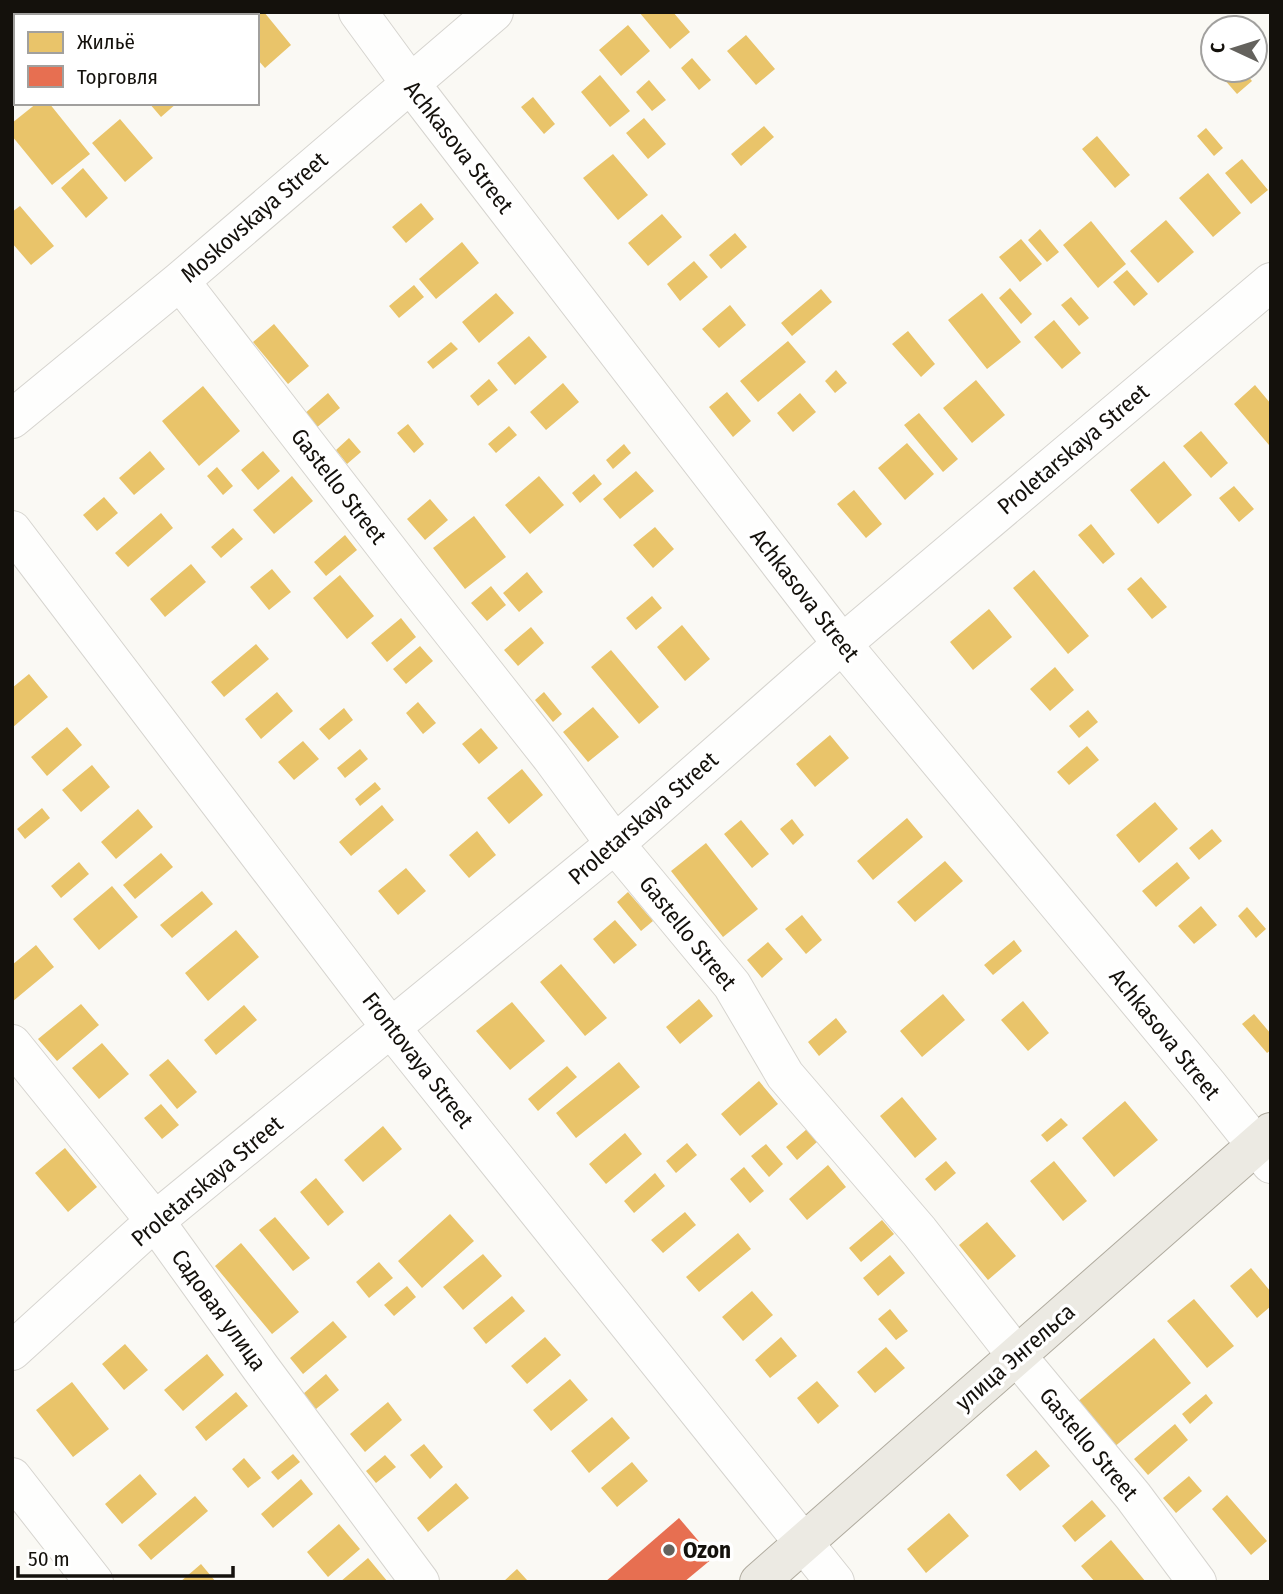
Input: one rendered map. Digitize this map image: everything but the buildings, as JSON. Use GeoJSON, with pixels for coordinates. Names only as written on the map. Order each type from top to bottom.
{"type":"FeatureCollection","features":[{"type":"Feature","properties":{"kind":"main road","name":"улица Энгельса"},"geometry":{"type":"LineString","coordinates":[[759,1582],[1017,1356],[1266,1147]]}},
{"type":"Feature","properties":{"kind":"street","name":"Achkasova Street"},"geometry":{"type":"LineString","coordinates":[[358,12],[842,644],[1190,1064],[1266,1147]]}},
{"type":"Feature","properties":{"kind":"street","name":"Moskovskaya Street"},"geometry":{"type":"LineString","coordinates":[[12,419],[180,281],[494,12]]}},
{"type":"Feature","properties":{"kind":"street","name":"Gastello Street"},"geometry":{"type":"LineString","coordinates":[[180,281],[551,757],[615,844],[732,985],[785,1075],[919,1231],[1017,1356],[1133,1496],[1197,1582]]}},
{"type":"Feature","properties":{"kind":"street","name":"Proletarskaya Street"},"geometry":{"type":"LineString","coordinates":[[12,1351],[155,1221],[615,844],[842,644],[1271,282]]}},
{"type":"Feature","properties":{"kind":"street","name":"Frontovaya Street"},"geometry":{"type":"LineString","coordinates":[[12,530],[391,1028],[835,1582]]}},
{"type":"Feature","properties":{"kind":"street","name":"Садовая улица"},"geometry":{"type":"LineString","coordinates":[[12,1044],[155,1221],[420,1582]]}},
{"type":"Feature","properties":{"kind":"street"},"geometry":{"type":"LineString","coordinates":[[12,1477],[94,1582]]}},
{"type":"Feature","properties":{"kind":"place","name":"Ozon"},"geometry":{"type":"Point","coordinates":[669,1550]}}]}
